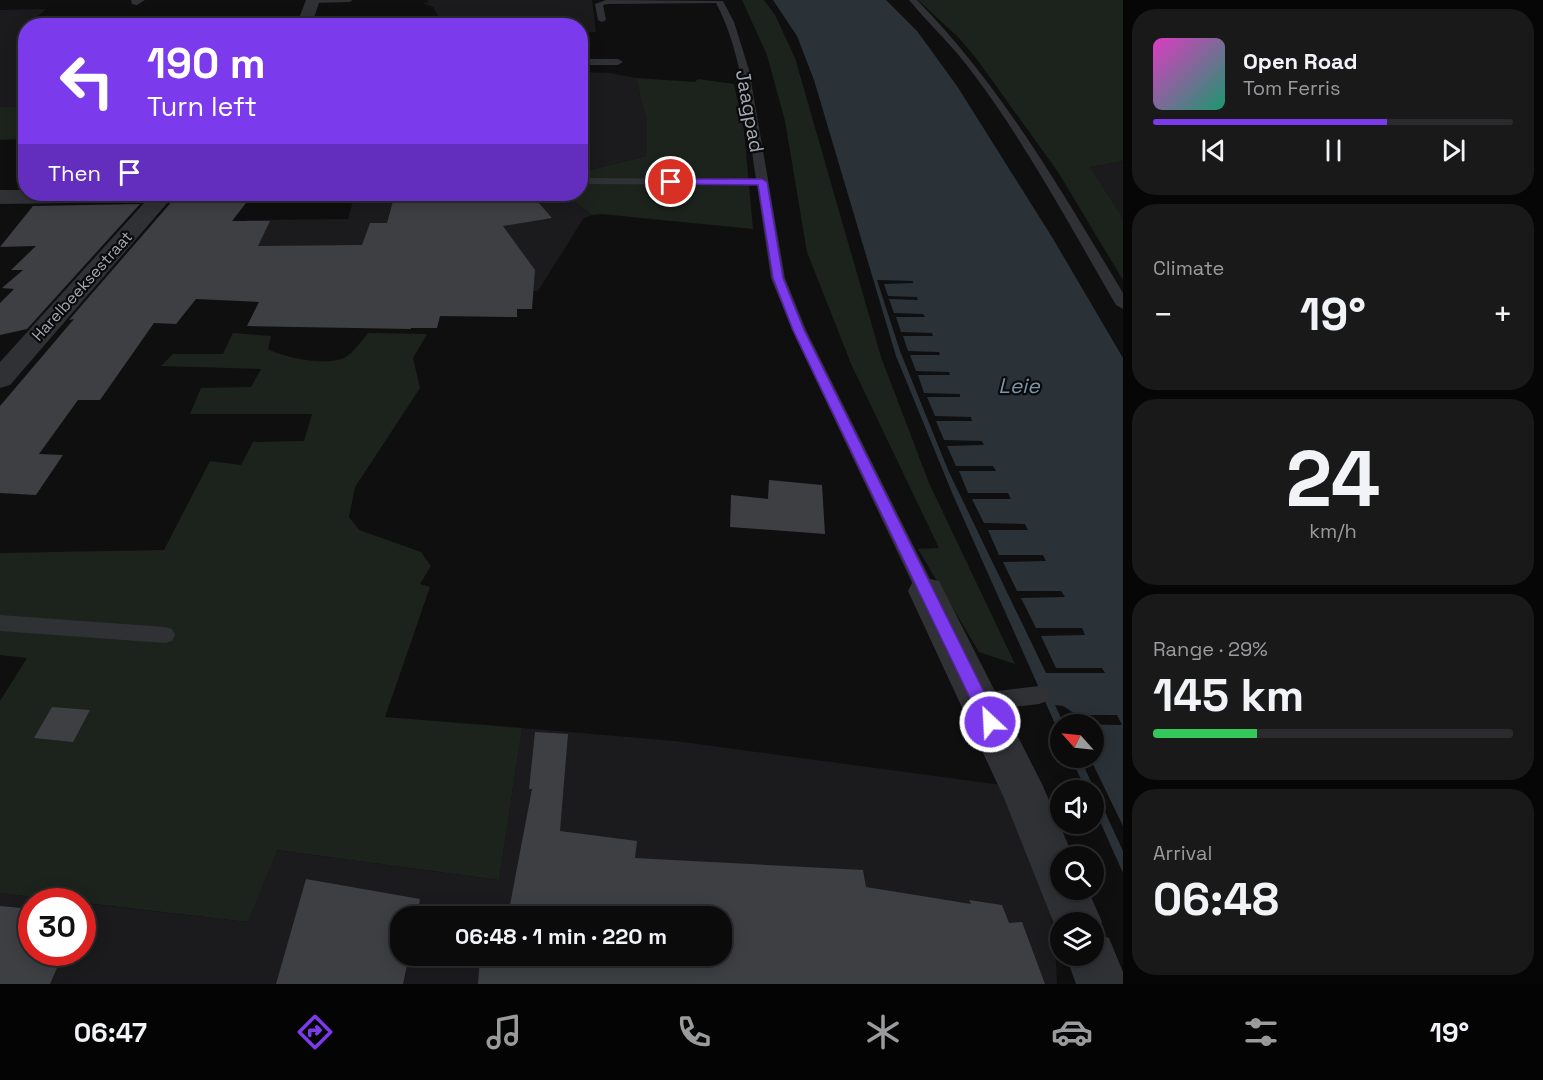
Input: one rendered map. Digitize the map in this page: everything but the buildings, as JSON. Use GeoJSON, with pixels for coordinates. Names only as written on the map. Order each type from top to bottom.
{"type":"FeatureCollection","features":[{"type":"Feature","properties":{"kind":"street"},"geometry":{"type":"LineString","coordinates":[[306,18],[313,1]]}},
{"type":"Feature","properties":{"kind":"street"},"geometry":{"type":"LineString","coordinates":[[0,196],[18,196]]}},
{"type":"Feature","properties":{"kind":"street","name":"Harelbeeksestraat"},"geometry":{"type":"LineString","coordinates":[[0,379],[13,350],[156,201]]}},
{"type":"Feature","properties":{"kind":"street","name":"Jaagpad"},"geometry":{"type":"LineString","coordinates":[[926,591],[1026,798],[1050,857]]}},
{"type":"Feature","properties":{"kind":"street"},"geometry":{"type":"LineString","coordinates":[[1094,966],[1102,984]]}},
{"type":"Feature","properties":{"kind":"lane"},"geometry":{"type":"LineString","coordinates":[[313,1],[349,0]]}},
{"type":"Feature","properties":{"kind":"lane"},"geometry":{"type":"LineString","coordinates":[[913,0],[943,30],[977,72],[1026,144],[1123,305]]}},
{"type":"Feature","properties":{"kind":"lane"},"geometry":{"type":"LineString","coordinates":[[602,20],[599,4],[607,2],[719,1]]}},
{"type":"Feature","properties":{"kind":"lane","name":"Jaagpad"},"geometry":{"type":"LineString","coordinates":[[719,1],[730,22],[744,70],[778,278],[795,320],[926,591]]}},
{"type":"Feature","properties":{"kind":"lane"},"geometry":{"type":"LineString","coordinates":[[588,62],[618,62]]}},
{"type":"Feature","properties":{"kind":"lane"},"geometry":{"type":"LineString","coordinates":[[588,181],[762,182]]}},
{"type":"Feature","properties":{"kind":"lane"},"geometry":{"type":"LineString","coordinates":[[0,623],[165,635]]}},
{"type":"Feature","properties":{"kind":"lane"},"geometry":{"type":"LineString","coordinates":[[981,702],[1040,695]]}},
{"type":"Feature","properties":{"kind":"shaded area"},"geometry":{"type":"Polygon","coordinates":[[[427,0],[592,0],[596,32],[588,33],[588,18],[438,18],[433,7],[423,3],[429,2],[427,0]]]}},
{"type":"Feature","properties":{"kind":"shaded area"},"geometry":{"type":"Polygon","coordinates":[[[742,0],[764,0],[775,15],[795,58],[881,357],[929,483],[1015,664],[979,652],[918,549],[939,548],[852,366],[807,252],[785,121],[767,55],[742,0]]]}},
{"type":"Feature","properties":{"kind":"shaded area"},"geometry":{"type":"Polygon","coordinates":[[[918,0],[1123,0],[1123,161],[1090,167],[1123,218],[1123,280],[1058,172],[976,58],[959,38],[918,0]]]}},
{"type":"Feature","properties":{"kind":"shaded area"},"geometry":{"type":"Polygon","coordinates":[[[46,9],[35,18],[18,18],[18,106],[0,107],[0,10],[46,9]]]}},
{"type":"Feature","properties":{"kind":"shaded area"},"geometry":{"type":"Polygon","coordinates":[[[588,72],[611,73],[636,78],[647,123],[647,156],[588,170],[588,72]]]}},
{"type":"Feature","properties":{"kind":"shaded area"},"geometry":{"type":"Polygon","coordinates":[[[636,78],[695,82],[698,79],[734,84],[744,131],[753,229],[592,215],[574,201],[588,201],[588,170],[647,156],[647,123],[636,78]]]}},
{"type":"Feature","properties":{"kind":"shaded area"},"geometry":{"type":"Polygon","coordinates":[[[18,106],[18,139],[0,140],[0,107],[18,106]]]}},
{"type":"Feature","properties":{"kind":"shaded area"},"geometry":{"type":"Polygon","coordinates":[[[1123,161],[1123,218],[1090,167],[1123,161]]]}},
{"type":"Feature","properties":{"kind":"shaded area"},"geometry":{"type":"Polygon","coordinates":[[[353,201],[574,201],[592,215],[583,219],[538,291],[208,288],[247,220],[348,219],[353,201]]]}},
{"type":"Feature","properties":{"kind":"shaded area"},"geometry":{"type":"Polygon","coordinates":[[[233,333],[271,336],[268,349],[295,358],[318,361],[338,360],[346,357],[368,333],[427,334],[413,358],[420,388],[355,487],[349,517],[359,530],[421,552],[431,566],[420,584],[430,587],[385,717],[522,728],[499,880],[277,850],[248,922],[96,904],[96,888],[18,888],[18,895],[0,893],[0,701],[27,658],[0,655],[0,553],[164,550],[210,461],[241,465],[253,442],[304,441],[312,414],[190,414],[201,388],[251,387],[261,369],[161,366],[173,354],[223,354],[233,333]]]}},
{"type":"Feature","properties":{"kind":"shaded area"},"geometry":{"type":"Polygon","coordinates":[[[522,728],[675,741],[1002,785],[1040,850],[1050,912],[1050,966],[1056,966],[1057,984],[0,984],[0,893],[18,895],[18,966],[96,966],[96,904],[248,922],[276,850],[499,880],[522,728]]]}},
{"type":"Feature","properties":{"kind":"water","name":"Leie"},"geometry":{"type":"Polygon","coordinates":[[[773,0],[886,0],[917,31],[957,86],[1052,237],[1123,358],[1123,873],[1104,830],[1104,780],[1081,780],[1076,768],[1104,768],[1104,714],[1051,714],[953,495],[896,356],[814,80],[797,36],[773,0]]]}},
{"type":"Feature","properties":{"kind":"pier"},"geometry":{"type":"Polygon","coordinates":[[[877,280],[913,281],[913,283],[884,284],[888,296],[917,297],[918,300],[889,299],[894,313],[923,314],[925,317],[896,317],[901,332],[932,333],[933,336],[903,336],[908,351],[939,352],[940,355],[910,355],[916,371],[949,372],[950,375],[918,375],[924,393],[960,394],[960,397],[927,397],[935,416],[971,417],[972,421],[936,421],[944,440],[982,441],[984,445],[947,446],[956,466],[993,466],[996,471],[959,471],[968,493],[1008,493],[1011,499],[972,499],[984,523],[1025,524],[1028,530],[988,530],[999,555],[1043,555],[1046,561],[1003,562],[1017,591],[1061,591],[1065,597],[1021,598],[1036,628],[1082,628],[1085,635],[1041,636],[1056,668],[1102,668],[1105,673],[1046,673],[948,470],[900,351],[877,280]]]}},
{"type":"Feature","properties":{"kind":"pier"},"geometry":{"type":"Polygon","coordinates":[[[1055,705],[1063,706],[1075,714],[1059,714],[1055,705]]]}},
{"type":"Feature","properties":{"kind":"pier"},"geometry":{"type":"Polygon","coordinates":[[[1104,715],[1117,715],[1122,725],[1104,725],[1104,715]]]}},
{"type":"Feature","properties":{"kind":"pier"},"geometry":{"type":"Polygon","coordinates":[[[1085,768],[1095,768],[1101,780],[1090,780],[1085,768]]]}},
{"type":"Feature","properties":{"kind":"pier"},"geometry":{"type":"Polygon","coordinates":[[[1104,787],[1123,826],[1123,851],[1104,810],[1104,787]]]}},
{"type":"Feature","properties":{"kind":"route"},"geometry":{"type":"LineString","coordinates":[[671,182],[762,182],[778,278],[799,330],[990,722]]}}]}
